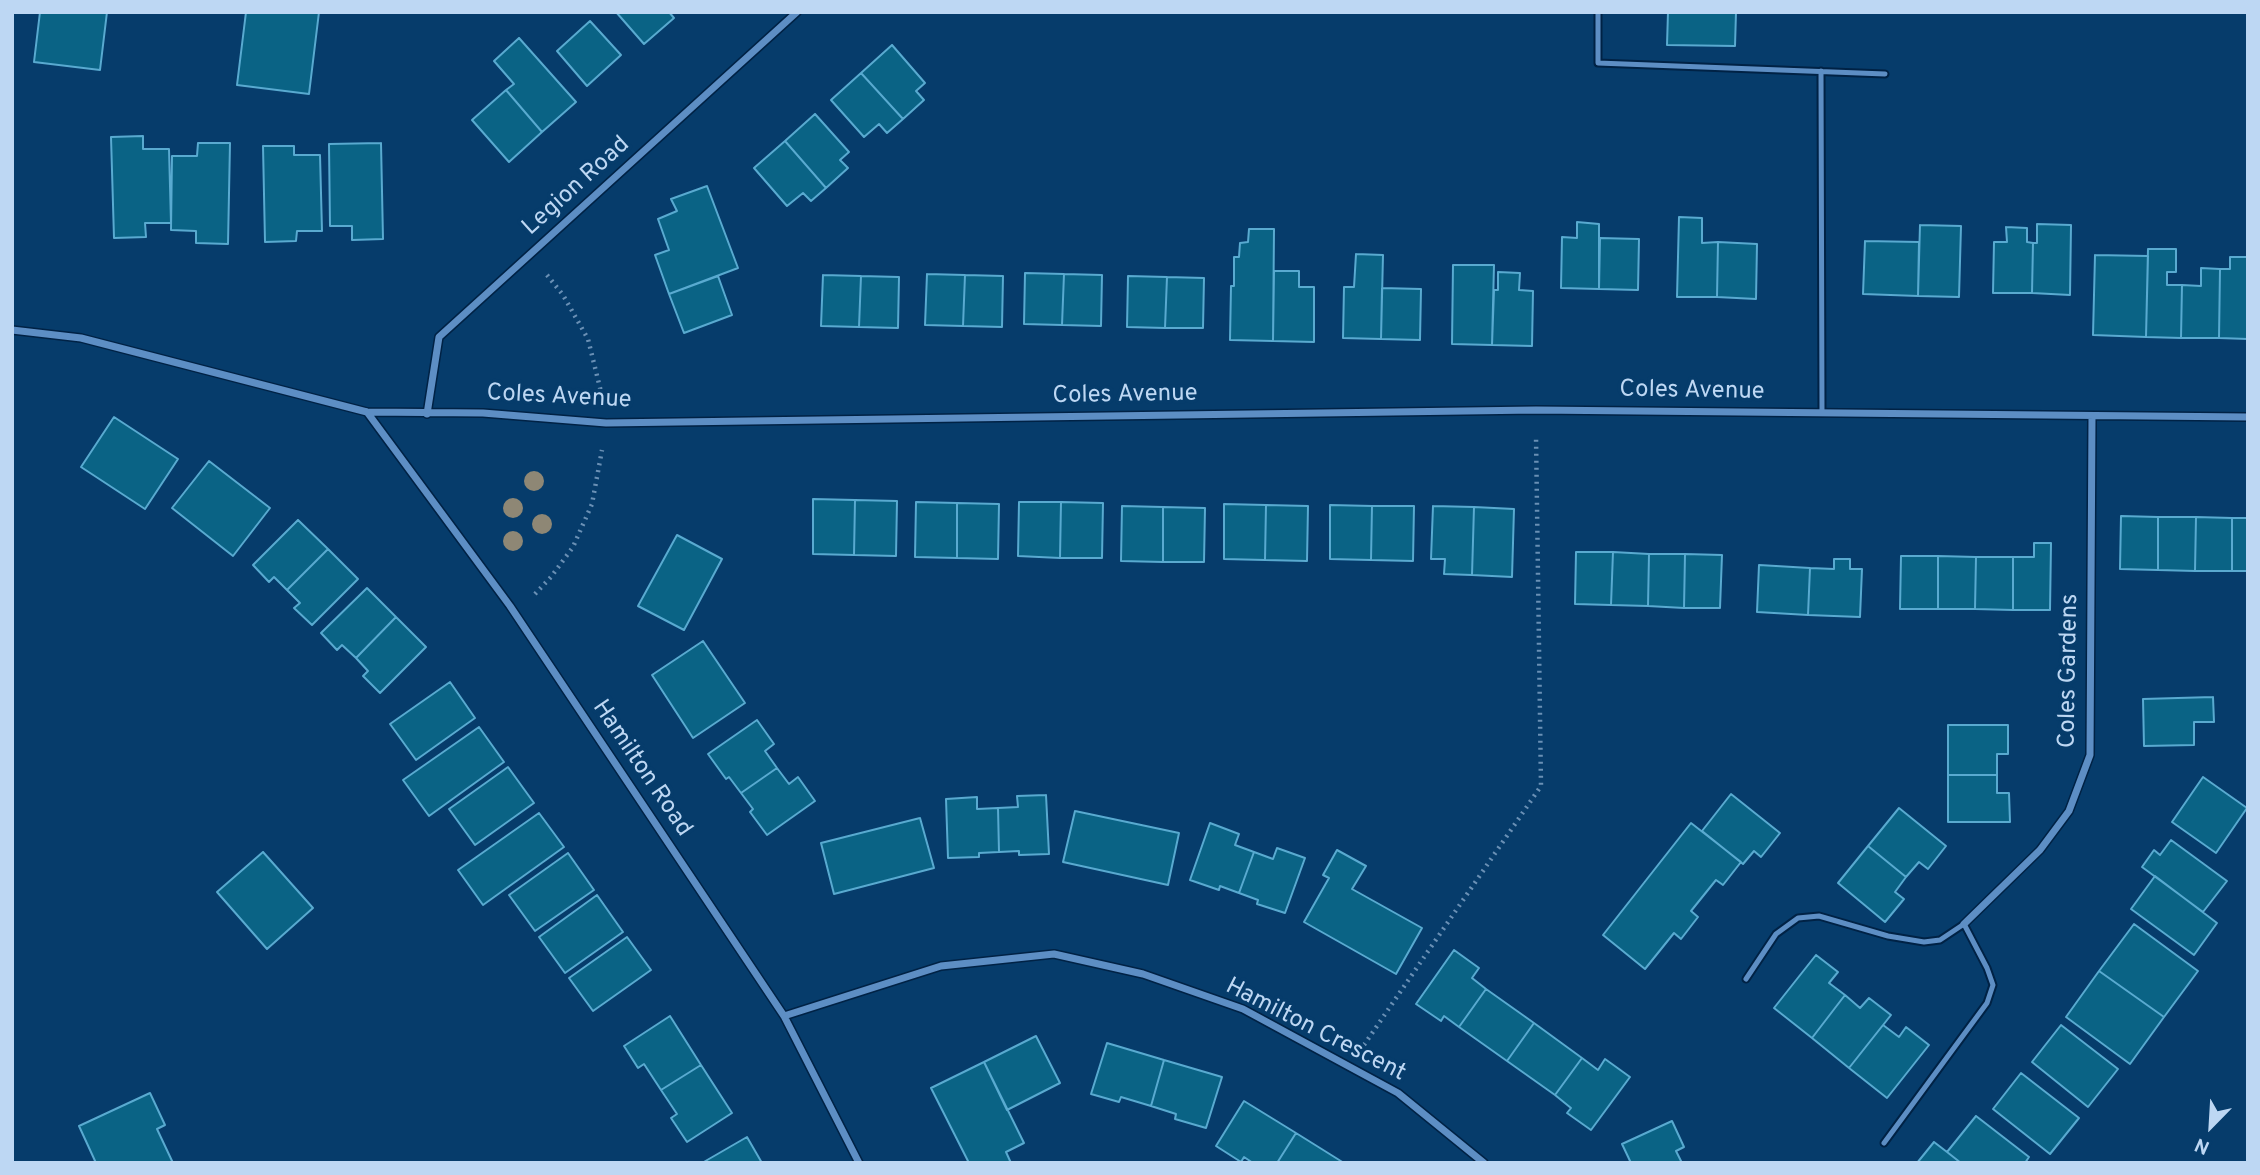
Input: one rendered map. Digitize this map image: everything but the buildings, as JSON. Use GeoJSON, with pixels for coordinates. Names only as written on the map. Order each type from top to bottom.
{"type":"FeatureCollection","features":[{"type":"Feature","properties":{"kind":"street","name":"Legion Road"},"geometry":{"type":"LineString","coordinates":[[427,414],[439,337],[797,12]]}},
{"type":"Feature","properties":{"kind":"street","name":"Coles Avenue"},"geometry":{"type":"LineString","coordinates":[[12,330],[81,338],[367,412],[483,413],[606,423],[1536,410],[2248,417]]}},
{"type":"Feature","properties":{"kind":"street","name":"Hamilton Road"},"geometry":{"type":"LineString","coordinates":[[367,412],[510,606],[784,1016],[859,1163]]}},
{"type":"Feature","properties":{"kind":"street","name":"Coles Gardens"},"geometry":{"type":"LineString","coordinates":[[1964,924],[2048,841],[2069,811],[2090,755],[2092,416]]}},
{"type":"Feature","properties":{"kind":"street","name":"Hamilton Crescent"},"geometry":{"type":"LineString","coordinates":[[784,1016],[941,966],[1054,954],[1143,974],[1243,1009],[1398,1093],[1484,1163]]}},
{"type":"Feature","properties":{"kind":"lane"},"geometry":{"type":"LineString","coordinates":[[1598,12],[1598,63],[1885,74]]}},
{"type":"Feature","properties":{"kind":"lane"},"geometry":{"type":"LineString","coordinates":[[1821,71],[1822,413]]}},
{"type":"Feature","properties":{"kind":"lane"},"geometry":{"type":"LineString","coordinates":[[1746,979],[1776,934],[1798,918],[1819,916],[1888,936],[1924,942],[1940,940],[1964,924],[1993,985],[1987,1003],[1884,1143]]}},
{"type":"Feature","properties":{"kind":"path"},"geometry":{"type":"LineString","coordinates":[[1350,1066],[1541,786],[1536,410]]}}]}
